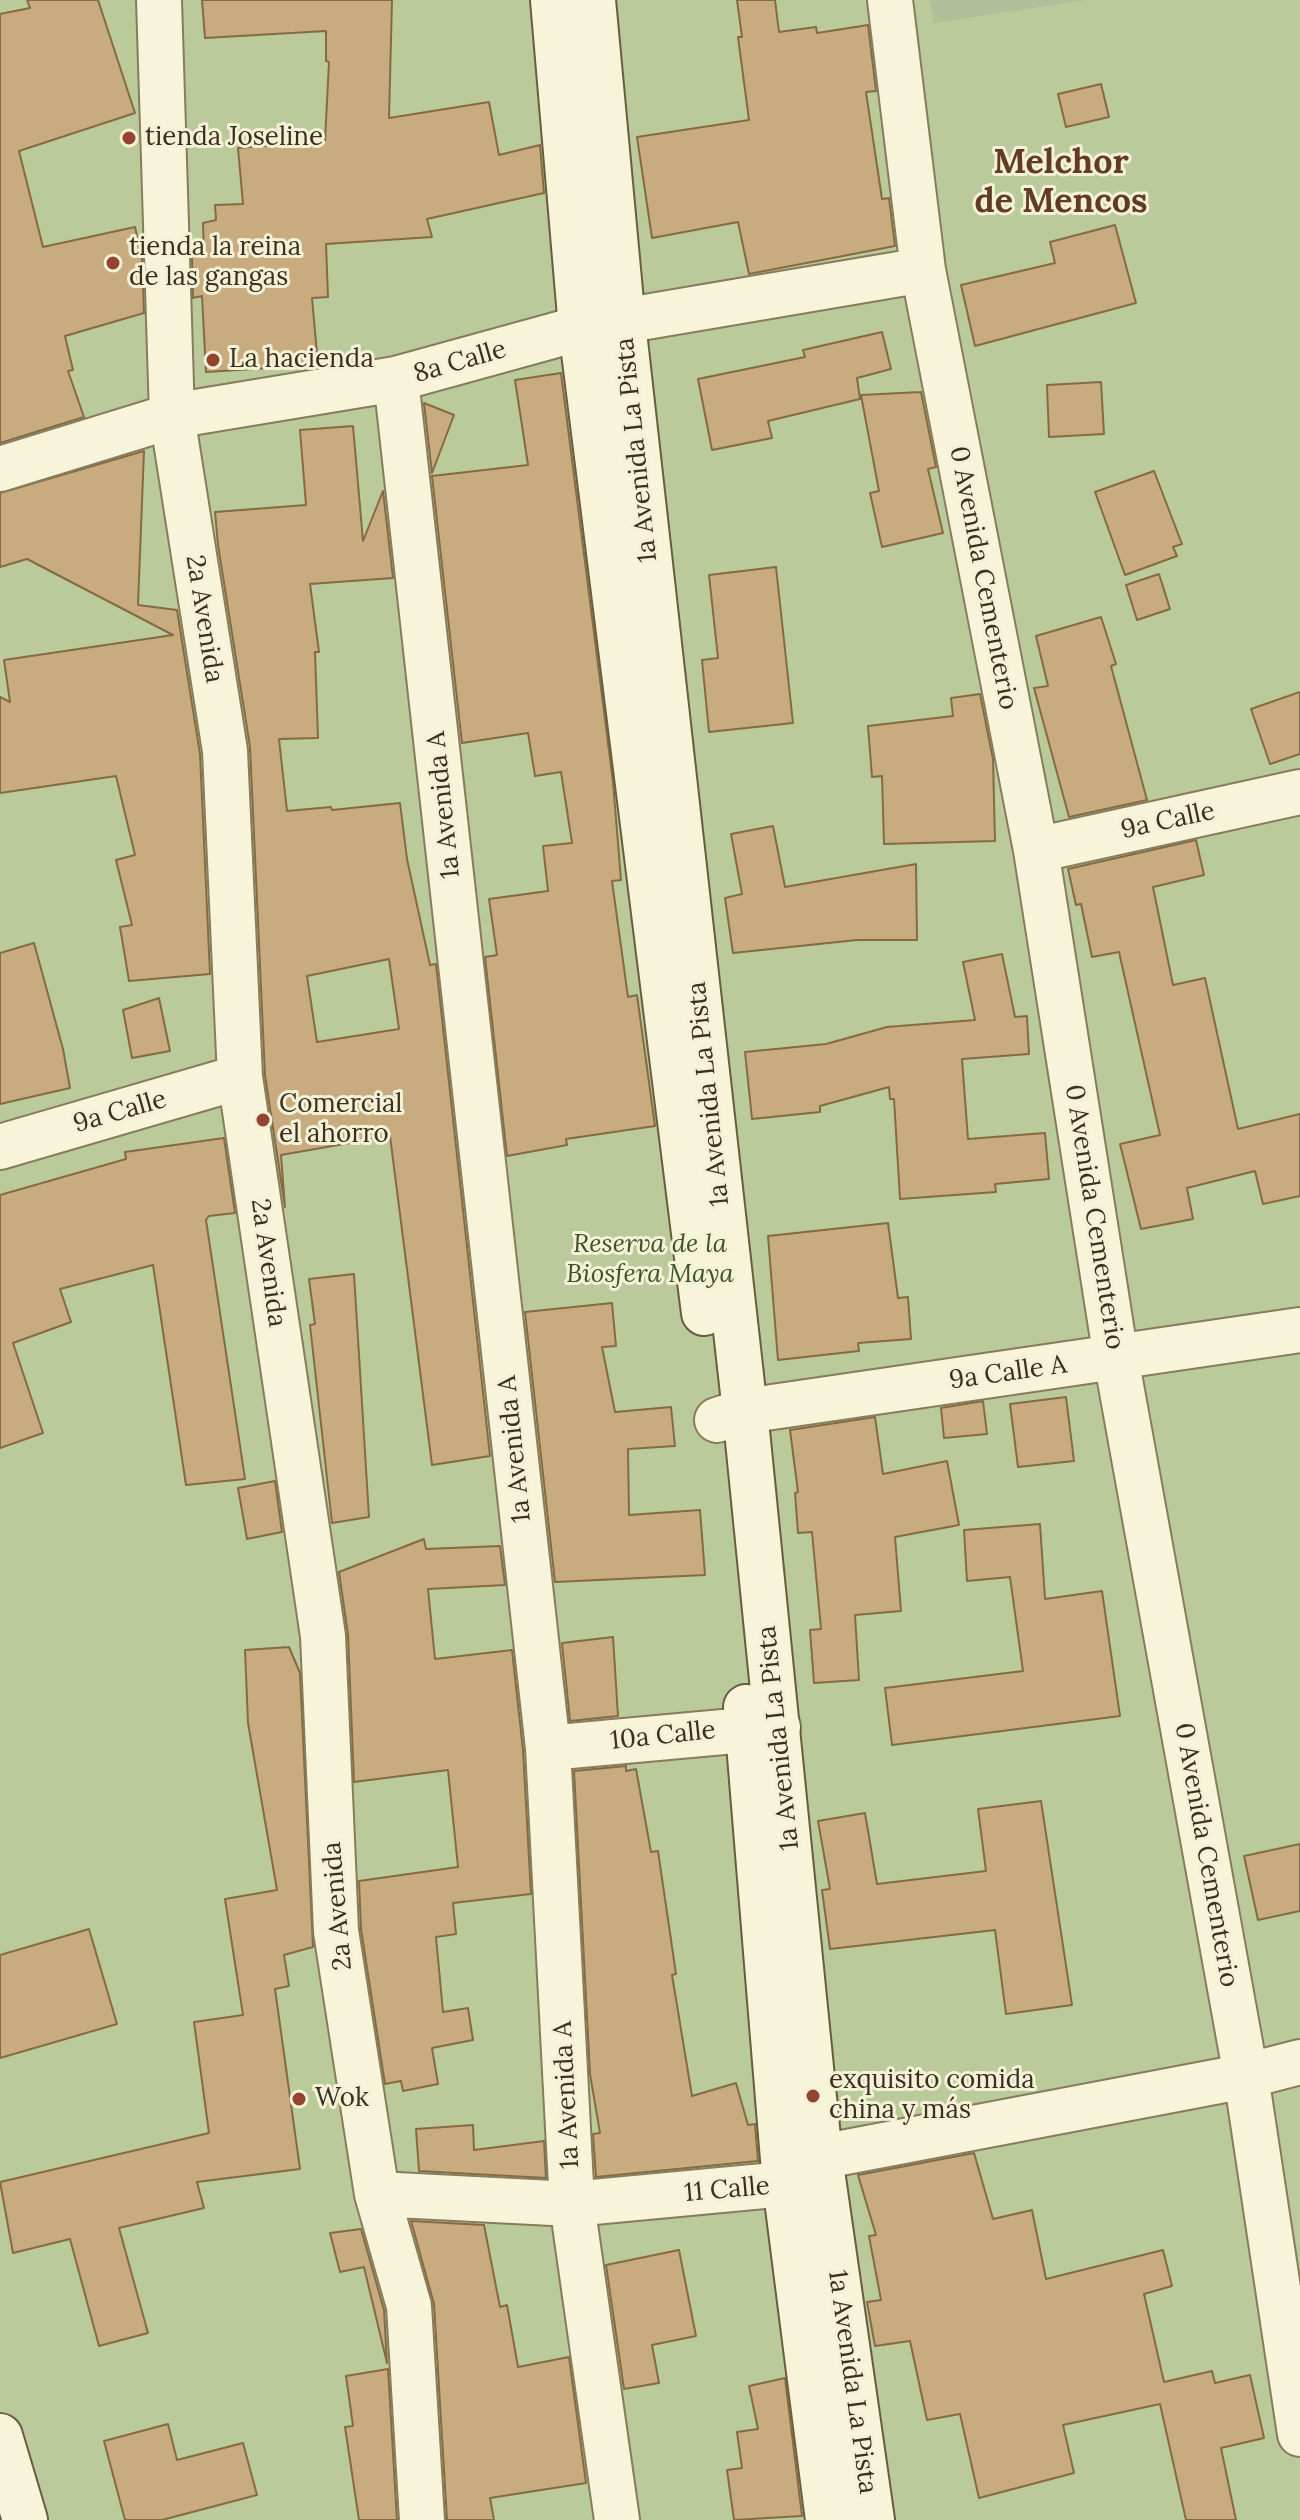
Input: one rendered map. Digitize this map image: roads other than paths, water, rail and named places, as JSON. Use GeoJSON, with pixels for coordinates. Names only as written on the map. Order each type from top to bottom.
{"type":"FeatureCollection","features":[{"type":"Feature","properties":{"kind":"street","name":"2a Avenida"},"geometry":{"type":"LineString","coordinates":[[159,0],[172,416],[225,751],[240,1077],[323,1636],[336,1931],[377,2194],[409,2306],[422,2520]]}},
{"type":"Feature","properties":{"kind":"street","name":"1a Avenida La Pista"},"geometry":{"type":"LineString","coordinates":[[553,0],[602,326],[731,1415],[763,1727],[872,2520]]}},
{"type":"Feature","properties":{"kind":"street","name":"1a Avenida La Pista"},"geometry":{"type":"LineString","coordinates":[[593,0],[602,326]]}},
{"type":"Feature","properties":{"kind":"street","name":"0 Avenida Cementerio"},"geometry":{"type":"LineString","coordinates":[[890,0],[923,270],[1036,850],[1116,1358],[1246,2076],[1300,2434]]}},
{"type":"Feature","properties":{"kind":"street","name":"8a Calle"},"geometry":{"type":"LineString","coordinates":[[0,469],[172,416],[396,379],[602,326],[923,270]]}},
{"type":"Feature","properties":{"kind":"street","name":"1a Avenida A"},"geometry":{"type":"LineString","coordinates":[[396,379],[548,1748],[572,2204],[617,2520]]}},
{"type":"Feature","properties":{"kind":"street","name":"9a Calle"},"geometry":{"type":"LineString","coordinates":[[1036,850],[1300,792]]}},
{"type":"Feature","properties":{"kind":"street","name":"9a Calle"},"geometry":{"type":"LineString","coordinates":[[0,1147],[240,1077]]}},
{"type":"Feature","properties":{"kind":"street","name":"9a Calle A"},"geometry":{"type":"LineString","coordinates":[[731,1415],[1300,1330]]}},
{"type":"Feature","properties":{"kind":"street","name":"1a Avenida La Pista"},"geometry":{"type":"LineString","coordinates":[[763,1727],[785,2184],[828,2520]]}},
{"type":"Feature","properties":{"kind":"street","name":"10a Calle"},"geometry":{"type":"LineString","coordinates":[[548,1748],[763,1727]]}},
{"type":"Feature","properties":{"kind":"street","name":"11 Calle"},"geometry":{"type":"LineString","coordinates":[[377,2194],[572,2204],[785,2184],[820,2157],[1246,2076],[1300,2062]]}},
{"type":"Feature","properties":{"kind":"street"},"geometry":{"type":"LineString","coordinates":[[0,2436],[21,2519]]}},
{"type":"Feature","properties":{"kind":"place","name":"tienda Joseline"},"geometry":{"type":"Point","coordinates":[129,138]}},
{"type":"Feature","properties":{"kind":"place","name":"tienda la reina de las gangas"},"geometry":{"type":"Point","coordinates":[113,263]}},
{"type":"Feature","properties":{"kind":"place","name":"La hacienda"},"geometry":{"type":"Point","coordinates":[213,360]}},
{"type":"Feature","properties":{"kind":"place","name":"Comercial el ahorro"},"geometry":{"type":"Point","coordinates":[263,1120]}},
{"type":"Feature","properties":{"kind":"place","name":"exquisito comida china y más"},"geometry":{"type":"Point","coordinates":[813,2096]}},
{"type":"Feature","properties":{"kind":"place","name":"Wok"},"geometry":{"type":"Point","coordinates":[299,2099]}},
{"type":"Feature","properties":{"kind":"district","name":"Melchor de Mencos"},"geometry":{"type":"Point","coordinates":[1061,182]}},
{"type":"Feature","properties":{"kind":"park label","name":"Reserva de la Biosfera Maya"},"geometry":{"type":"Point","coordinates":[650,1260]}}]}
